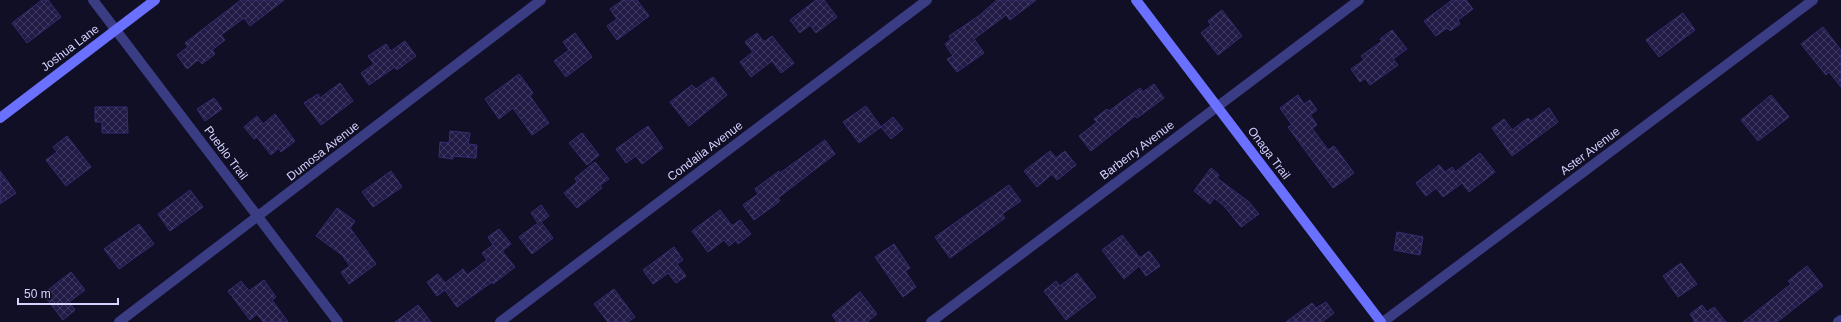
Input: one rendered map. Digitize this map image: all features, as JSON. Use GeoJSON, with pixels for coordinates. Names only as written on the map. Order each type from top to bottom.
{"type":"FeatureCollection","features":[{"type":"Feature","properties":{"kind":"street","name":"Pueblo Trail"},"geometry":{"type":"LineString","coordinates":[[93,0],[338,322]]}},
{"type":"Feature","properties":{"kind":"street","name":"Joshua Lane"},"geometry":{"type":"LineString","coordinates":[[0,118],[155,0]]}},
{"type":"Feature","properties":{"kind":"street","name":"Dumosa Avenue"},"geometry":{"type":"LineString","coordinates":[[119,322],[541,0]]}},
{"type":"Feature","properties":{"kind":"street","name":"Condalia Avenue"},"geometry":{"type":"LineString","coordinates":[[500,322],[927,0]]}},
{"type":"Feature","properties":{"kind":"street","name":"Onaga Trail"},"geometry":{"type":"LineString","coordinates":[[1136,0],[1382,322]]}},
{"type":"Feature","properties":{"kind":"street","name":"Barberry Avenue"},"geometry":{"type":"LineString","coordinates":[[931,322],[1359,0]]}},
{"type":"Feature","properties":{"kind":"street","name":"Aster Avenue"},"geometry":{"type":"LineString","coordinates":[[1382,322],[1812,0]]}},
{"type":"Feature","properties":{"kind":"building"},"geometry":{"type":"Polygon","coordinates":[[[42,0],[48,0],[61,17],[27,43],[12,23],[42,0]]]}},
{"type":"Feature","properties":{"kind":"building"},"geometry":{"type":"Polygon","coordinates":[[[241,0],[284,0],[250,26],[244,18],[221,35],[225,40],[212,50],[215,54],[202,64],[198,60],[187,69],[177,55],[188,47],[185,43],[241,0]]]}},
{"type":"Feature","properties":{"kind":"building"},"geometry":{"type":"Polygon","coordinates":[[[623,0],[637,0],[649,16],[617,40],[607,26],[617,19],[610,9],[623,0]]]}},
{"type":"Feature","properties":{"kind":"building"},"geometry":{"type":"Polygon","coordinates":[[[816,0],[824,0],[837,17],[816,33],[810,25],[800,33],[790,20],[816,0]]]}},
{"type":"Feature","properties":{"kind":"building"},"geometry":{"type":"Polygon","coordinates":[[[997,0],[1036,0],[1010,20],[1006,15],[974,39],[984,53],[957,72],[947,59],[953,56],[945,44],[951,39],[949,36],[980,15],[997,0]]]}},
{"type":"Feature","properties":{"kind":"building"},"geometry":{"type":"Polygon","coordinates":[[[1452,0],[1466,0],[1473,9],[1458,20],[1460,24],[1450,31],[1447,28],[1436,36],[1424,21],[1452,0]]]}},
{"type":"Feature","properties":{"kind":"building"},"geometry":{"type":"Polygon","coordinates":[[[1222,10],[1242,36],[1218,55],[1201,33],[1211,25],[1208,21],[1222,10]]]}},
{"type":"Feature","properties":{"kind":"building"},"geometry":{"type":"Polygon","coordinates":[[[1683,13],[1695,30],[1659,57],[1646,40],[1683,13]]]}},
{"type":"Feature","properties":{"kind":"building"},"geometry":{"type":"Polygon","coordinates":[[[1823,27],[1841,50],[1841,87],[1829,72],[1826,75],[1801,44],[1823,27]]]}},
{"type":"Feature","properties":{"kind":"building"},"geometry":{"type":"Polygon","coordinates":[[[1392,30],[1407,49],[1393,59],[1398,65],[1370,85],[1365,78],[1360,82],[1351,69],[1364,60],[1361,56],[1382,41],[1380,39],[1392,30]]]}},
{"type":"Feature","properties":{"kind":"building"},"geometry":{"type":"Polygon","coordinates":[[[575,33],[592,57],[566,77],[554,61],[569,50],[563,42],[575,33]]]}},
{"type":"Feature","properties":{"kind":"building"},"geometry":{"type":"Polygon","coordinates":[[[757,33],[764,42],[772,36],[794,63],[781,73],[772,61],[751,77],[740,62],[753,52],[745,42],[757,33]]]}},
{"type":"Feature","properties":{"kind":"building"},"geometry":{"type":"Polygon","coordinates":[[[405,41],[416,56],[397,70],[395,67],[369,85],[361,73],[374,64],[368,56],[386,44],[391,51],[405,41]]]}},
{"type":"Feature","properties":{"kind":"building"},"geometry":{"type":"Polygon","coordinates":[[[519,74],[533,93],[530,96],[549,123],[532,135],[513,108],[499,119],[485,99],[519,74]]]}},
{"type":"Feature","properties":{"kind":"building"},"geometry":{"type":"Polygon","coordinates":[[[713,77],[727,95],[689,126],[670,102],[692,85],[696,89],[713,77]]]}},
{"type":"Feature","properties":{"kind":"building"},"geometry":{"type":"Polygon","coordinates":[[[340,83],[353,101],[321,125],[304,103],[318,94],[320,98],[340,83]]]}},
{"type":"Feature","properties":{"kind":"building"},"geometry":{"type":"Polygon","coordinates":[[[1154,84],[1164,98],[1137,118],[1135,116],[1091,151],[1079,136],[1097,122],[1094,119],[1107,109],[1109,111],[1140,88],[1143,92],[1154,84]]]}},
{"type":"Feature","properties":{"kind":"building"},"geometry":{"type":"Polygon","coordinates":[[[1298,95],[1304,104],[1310,100],[1317,110],[1310,115],[1317,125],[1312,128],[1328,150],[1334,146],[1354,173],[1333,188],[1288,127],[1292,125],[1280,108],[1298,95]]]}},
{"type":"Feature","properties":{"kind":"building"},"geometry":{"type":"Polygon","coordinates":[[[1771,95],[1789,117],[1758,141],[1741,120],[1771,95]]]}},
{"type":"Feature","properties":{"kind":"building"},"geometry":{"type":"Polygon","coordinates":[[[214,98],[222,109],[205,121],[197,109],[214,98]]]}},
{"type":"Feature","properties":{"kind":"building"},"geometry":{"type":"Polygon","coordinates":[[[866,106],[881,127],[859,143],[843,122],[866,106]]]}},
{"type":"Feature","properties":{"kind":"building"},"geometry":{"type":"Polygon","coordinates":[[[95,107],[127,107],[128,133],[102,133],[102,122],[95,122],[95,107]]]}},
{"type":"Feature","properties":{"kind":"building"},"geometry":{"type":"Polygon","coordinates":[[[1549,108],[1558,122],[1512,156],[1492,128],[1504,119],[1512,130],[1528,118],[1531,121],[1549,108]]]}},
{"type":"Feature","properties":{"kind":"building"},"geometry":{"type":"Polygon","coordinates":[[[275,114],[295,141],[281,152],[279,148],[271,155],[257,137],[254,139],[244,127],[257,116],[263,124],[275,114]]]}},
{"type":"Feature","properties":{"kind":"building"},"geometry":{"type":"Polygon","coordinates":[[[893,117],[903,129],[891,139],[881,127],[893,117]]]}},
{"type":"Feature","properties":{"kind":"building"},"geometry":{"type":"Polygon","coordinates":[[[648,126],[663,148],[642,164],[636,156],[626,163],[616,149],[648,126]]]}},
{"type":"Feature","properties":{"kind":"building"},"geometry":{"type":"Polygon","coordinates":[[[450,131],[470,133],[468,144],[477,145],[476,158],[453,156],[453,159],[439,157],[440,142],[449,143],[450,131]]]}},
{"type":"Feature","properties":{"kind":"building"},"geometry":{"type":"Polygon","coordinates":[[[582,133],[599,155],[587,165],[569,143],[582,133]]]}},
{"type":"Feature","properties":{"kind":"building"},"geometry":{"type":"Polygon","coordinates":[[[67,136],[91,167],[66,186],[46,160],[57,152],[53,147],[67,136]]]}},
{"type":"Feature","properties":{"kind":"building"},"geometry":{"type":"Polygon","coordinates":[[[825,140],[835,154],[778,198],[780,201],[754,220],[743,205],[758,194],[755,189],[779,171],[780,173],[825,140]]]}},
{"type":"Feature","properties":{"kind":"building"},"geometry":{"type":"Polygon","coordinates":[[[1050,151],[1056,158],[1065,151],[1076,165],[1057,180],[1052,174],[1037,187],[1024,171],[1050,151]]]}},
{"type":"Feature","properties":{"kind":"building"},"geometry":{"type":"Polygon","coordinates":[[[1480,153],[1495,172],[1469,192],[1462,183],[1443,197],[1436,188],[1426,196],[1416,183],[1439,165],[1445,172],[1452,167],[1455,172],[1480,153]]]}},
{"type":"Feature","properties":{"kind":"building"},"geometry":{"type":"Polygon","coordinates":[[[595,162],[609,179],[600,185],[602,188],[577,208],[564,193],[577,182],[575,178],[595,162]]]}},
{"type":"Feature","properties":{"kind":"building"},"geometry":{"type":"Polygon","coordinates":[[[1211,168],[1219,175],[1217,178],[1249,202],[1259,214],[1241,227],[1224,206],[1214,198],[1210,204],[1194,191],[1211,168]]]}},
{"type":"Feature","properties":{"kind":"building"},"geometry":{"type":"Polygon","coordinates":[[[0,171],[16,193],[0,204],[0,171]]]}},
{"type":"Feature","properties":{"kind":"building"},"geometry":{"type":"Polygon","coordinates":[[[391,171],[402,187],[373,207],[362,192],[391,171]]]}},
{"type":"Feature","properties":{"kind":"building"},"geometry":{"type":"Polygon","coordinates":[[[1009,185],[1021,201],[1002,214],[1005,218],[950,258],[935,237],[1009,185]]]}},
{"type":"Feature","properties":{"kind":"building"},"geometry":{"type":"Polygon","coordinates":[[[190,190],[203,207],[170,231],[158,214],[190,190]]]}},
{"type":"Feature","properties":{"kind":"building"},"geometry":{"type":"Polygon","coordinates":[[[541,205],[549,216],[541,222],[553,238],[532,254],[519,237],[538,223],[531,213],[541,205]]]}},
{"type":"Feature","properties":{"kind":"building"},"geometry":{"type":"Polygon","coordinates":[[[337,208],[355,221],[350,228],[376,264],[349,284],[341,272],[350,266],[342,255],[316,236],[337,208]]]}},
{"type":"Feature","properties":{"kind":"building"},"geometry":{"type":"Polygon","coordinates":[[[720,210],[732,226],[740,220],[751,234],[738,244],[736,240],[729,246],[724,240],[708,252],[692,231],[720,210]]]}},
{"type":"Feature","properties":{"kind":"building"},"geometry":{"type":"Polygon","coordinates":[[[139,224],[154,244],[119,269],[104,249],[139,224]]]}},
{"type":"Feature","properties":{"kind":"building"},"geometry":{"type":"Polygon","coordinates":[[[499,229],[511,244],[502,251],[515,267],[493,284],[492,282],[457,307],[445,290],[437,296],[427,282],[438,274],[445,283],[463,269],[467,275],[487,260],[482,253],[493,245],[488,237],[499,229]]]}},
{"type":"Feature","properties":{"kind":"building"},"geometry":{"type":"Polygon","coordinates":[[[1397,232],[1423,237],[1420,255],[1394,250],[1397,232]]]}},
{"type":"Feature","properties":{"kind":"building"},"geometry":{"type":"Polygon","coordinates":[[[1122,235],[1140,258],[1149,251],[1160,266],[1146,276],[1139,266],[1124,279],[1102,250],[1122,235]]]}},
{"type":"Feature","properties":{"kind":"building"},"geometry":{"type":"Polygon","coordinates":[[[894,244],[910,268],[905,271],[916,287],[903,297],[875,257],[894,244]]]}},
{"type":"Feature","properties":{"kind":"building"},"geometry":{"type":"Polygon","coordinates":[[[674,247],[683,260],[677,264],[686,276],[676,283],[668,273],[653,284],[643,270],[674,247]]]}},
{"type":"Feature","properties":{"kind":"building"},"geometry":{"type":"Polygon","coordinates":[[[1681,263],[1697,284],[1678,297],[1663,276],[1681,263]]]}},
{"type":"Feature","properties":{"kind":"building"},"geometry":{"type":"Polygon","coordinates":[[[1807,266],[1823,286],[1777,322],[1743,322],[1791,284],[1788,281],[1807,266]]]}},
{"type":"Feature","properties":{"kind":"building"},"geometry":{"type":"Polygon","coordinates":[[[71,272],[85,290],[69,302],[75,310],[63,320],[43,294],[71,272]]]}},
{"type":"Feature","properties":{"kind":"building"},"geometry":{"type":"Polygon","coordinates":[[[1077,273],[1096,297],[1066,320],[1044,291],[1056,281],[1060,286],[1077,273]]]}},
{"type":"Feature","properties":{"kind":"building"},"geometry":{"type":"Polygon","coordinates":[[[264,280],[276,297],[272,300],[288,322],[263,322],[257,314],[250,320],[228,291],[241,281],[249,291],[264,280]]]}},
{"type":"Feature","properties":{"kind":"building"},"geometry":{"type":"Polygon","coordinates":[[[614,289],[635,317],[628,322],[608,322],[594,304],[614,289]]]}},
{"type":"Feature","properties":{"kind":"building"},"geometry":{"type":"Polygon","coordinates":[[[860,292],[877,314],[867,322],[837,322],[832,315],[860,292]]]}},
{"type":"Feature","properties":{"kind":"building"},"geometry":{"type":"Polygon","coordinates":[[[1326,302],[1334,313],[1322,322],[1286,322],[1312,303],[1316,308],[1326,302]]]}},
{"type":"Feature","properties":{"kind":"building"},"geometry":{"type":"Polygon","coordinates":[[[418,305],[431,322],[395,322],[418,305]]]}},
{"type":"Feature","properties":{"kind":"building"},"geometry":{"type":"Polygon","coordinates":[[[1702,305],[1707,312],[1714,307],[1726,322],[1693,322],[1695,321],[1690,314],[1702,305]]]}}]}
